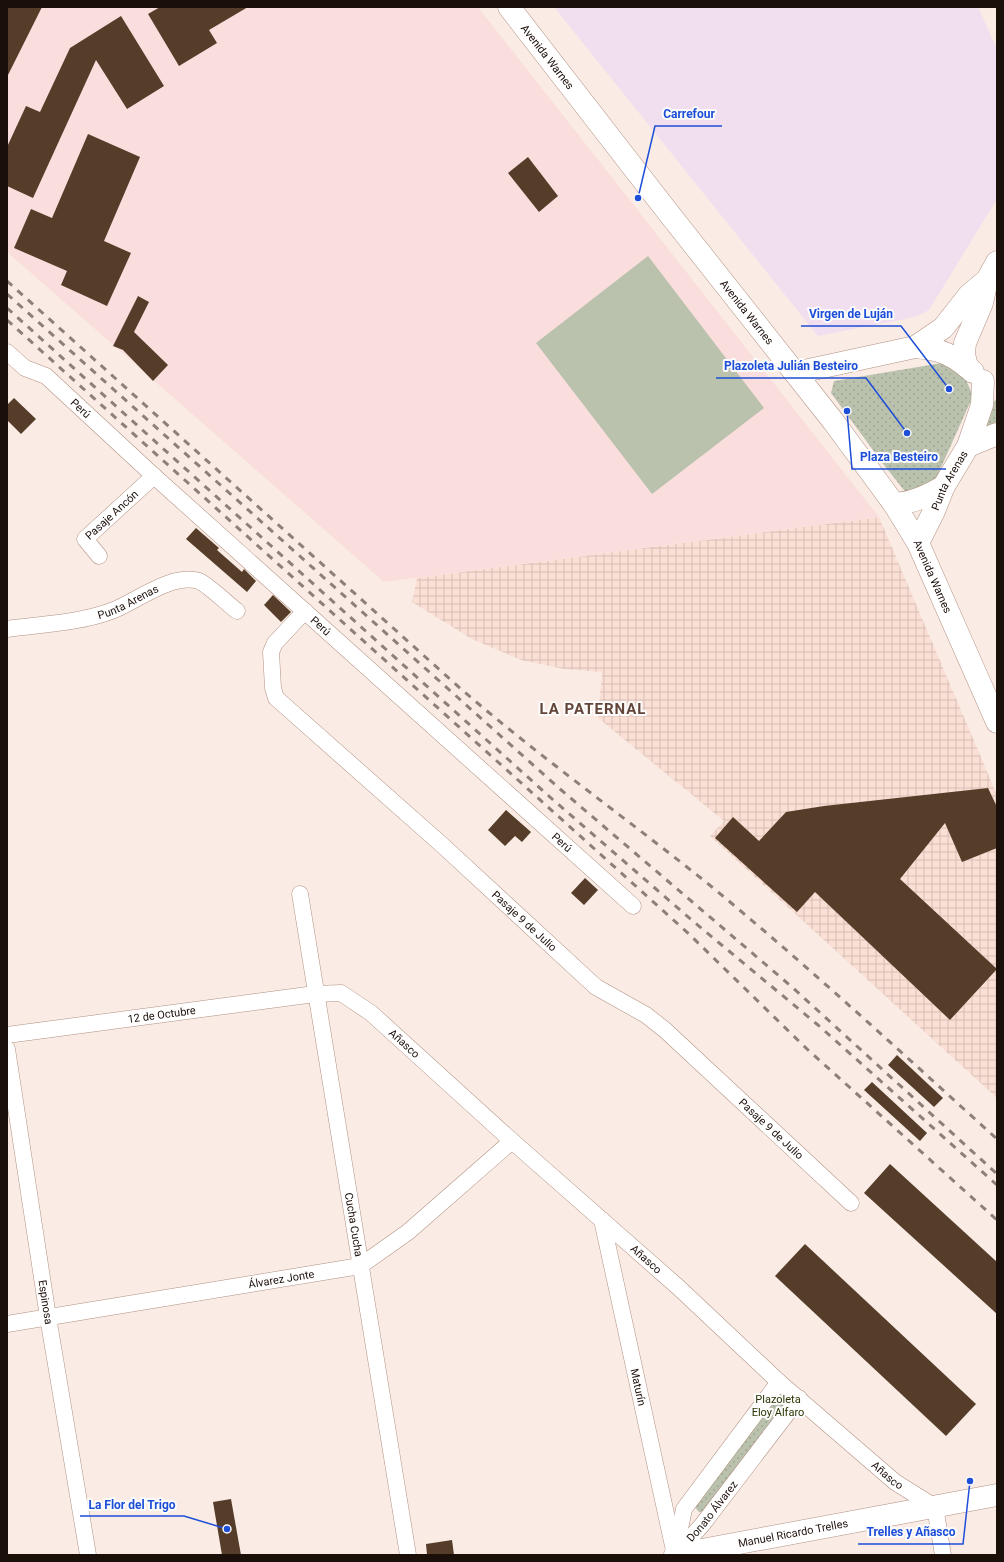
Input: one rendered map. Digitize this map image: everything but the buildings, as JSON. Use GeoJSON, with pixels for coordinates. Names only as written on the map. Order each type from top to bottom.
{"type":"FeatureCollection","features":[{"type":"Feature","properties":{"kind":"main road","name":"Avenida Warnes"},"geometry":{"type":"LineString","coordinates":[[509,7],[795,373],[894,504],[918,543],[997,722]]}},
{"type":"Feature","properties":{"kind":"main road"},"geometry":{"type":"LineString","coordinates":[[915,347],[943,328],[969,295],[992,271]]}},
{"type":"Feature","properties":{"kind":"main road"},"geometry":{"type":"LineString","coordinates":[[967,367],[964,354],[965,343],[982,303],[992,271]]}},
{"type":"Feature","properties":{"kind":"main road"},"geometry":{"type":"LineString","coordinates":[[795,373],[915,347],[943,351],[954,356],[990,387],[982,405],[968,446]]}},
{"type":"Feature","properties":{"kind":"main road","name":"Punta Arenas"},"geometry":{"type":"LineString","coordinates":[[918,543],[934,511],[944,486],[968,446],[997,434]]}},
{"type":"Feature","properties":{"kind":"main road"},"geometry":{"type":"LineString","coordinates":[[894,504],[915,501],[944,486]]}},
{"type":"Feature","properties":{"kind":"main road","name":"Manuel Ricardo Trelles"},"geometry":{"type":"LineString","coordinates":[[675,1555],[724,1544],[997,1496]]}},
{"type":"Feature","properties":{"kind":"street","name":"Perú"},"geometry":{"type":"LineString","coordinates":[[7,352],[25,368],[46,376],[154,476],[633,906]]}},
{"type":"Feature","properties":{"kind":"street","name":"Pasaje Ancón"},"geometry":{"type":"LineString","coordinates":[[99,556],[85,539],[154,476]]}},
{"type":"Feature","properties":{"kind":"street","name":"Punta Arenas"},"geometry":{"type":"LineString","coordinates":[[7,629],[91,618],[116,610],[154,590],[186,580],[200,582],[237,611]]}},
{"type":"Feature","properties":{"kind":"street","name":"Pasaje 9 de Julio"},"geometry":{"type":"LineString","coordinates":[[305,611],[275,643],[271,652],[272,688],[276,698],[441,844],[596,987],[646,1015],[665,1030],[851,1203]]}},
{"type":"Feature","properties":{"kind":"street","name":"Cucha Cucha"},"geometry":{"type":"LineString","coordinates":[[300,894],[315,994],[408,1555]]}},
{"type":"Feature","properties":{"kind":"street","name":"Añasco"},"geometry":{"type":"LineString","coordinates":[[315,994],[341,993],[371,1013],[512,1141],[678,1287],[779,1382],[895,1482],[935,1507]]}},
{"type":"Feature","properties":{"kind":"street","name":"12 de Octubre"},"geometry":{"type":"LineString","coordinates":[[7,1035],[315,994]]}},
{"type":"Feature","properties":{"kind":"street","name":"Espinosa"},"geometry":{"type":"LineString","coordinates":[[7,1049],[48,1317],[88,1555]]}},
{"type":"Feature","properties":{"kind":"street","name":"Álvarez Jonte"},"geometry":{"type":"LineString","coordinates":[[7,1324],[360,1266],[408,1232],[512,1141]]}},
{"type":"Feature","properties":{"kind":"street","name":"Maturín"},"geometry":{"type":"LineString","coordinates":[[602,1220],[675,1555]]}},
{"type":"Feature","properties":{"kind":"street","name":"Donato Álvarez"},"geometry":{"type":"LineString","coordinates":[[675,1555],[684,1509],[779,1382]]}},
{"type":"Feature","properties":{"kind":"street","name":"Donato Álvarez"},"geometry":{"type":"LineString","coordinates":[[675,1555],[702,1525],[799,1398]]}},
{"type":"Feature","properties":{"kind":"street"},"geometry":{"type":"LineString","coordinates":[[935,1507],[943,1555]]}},
{"type":"Feature","properties":{"kind":"shaded area"},"geometry":{"type":"Polygon","coordinates":[[[42,7],[478,7],[879,517],[384,582],[7,252],[7,77],[42,7]]]}},
{"type":"Feature","properties":{"kind":"shaded area"},"geometry":{"type":"Polygon","coordinates":[[[554,7],[978,7],[997,49],[997,199],[929,310],[915,317],[818,336],[554,7]]]}},
{"type":"Feature","properties":{"kind":"shaded area"},"geometry":{"type":"Polygon","coordinates":[[[879,517],[997,795],[997,1098],[710,836],[724,821],[598,718],[602,672],[564,669],[521,660],[472,639],[412,602],[417,578],[879,517]]]}},
{"type":"Feature","properties":{"kind":"green space"},"geometry":{"type":"Polygon","coordinates":[[[648,256],[764,408],[652,494],[536,343],[648,256]]]}},
{"type":"Feature","properties":{"kind":"green space"},"geometry":{"type":"Polygon","coordinates":[[[942,363],[963,373],[973,396],[934,483],[907,494],[831,393],[834,381],[942,363]]]}},
{"type":"Feature","properties":{"kind":"green space"},"geometry":{"type":"Polygon","coordinates":[[[995,400],[997,401],[997,427],[982,432],[995,400]]]}},
{"type":"Feature","properties":{"kind":"green space","name":"Plazoleta Eloy Alfaro"},"geometry":{"type":"Polygon","coordinates":[[[779,1382],[799,1398],[706,1513],[699,1512],[693,1505],[779,1382]]]}},
{"type":"Feature","properties":{"kind":"railway"},"geometry":{"type":"LineString","coordinates":[[7,281],[461,689],[554,765],[681,862],[749,918],[997,1139]]}},
{"type":"Feature","properties":{"kind":"railway"},"geometry":{"type":"LineString","coordinates":[[7,294],[560,789],[792,987],[997,1174]]}},
{"type":"Feature","properties":{"kind":"railway"},"geometry":{"type":"LineString","coordinates":[[7,308],[551,798],[694,922],[818,1025],[997,1185]]}},
{"type":"Feature","properties":{"kind":"railway"},"geometry":{"type":"LineString","coordinates":[[7,320],[689,934],[807,1049],[997,1220]]}},
{"type":"Feature","properties":{"kind":"place","name":"Carrefour"},"geometry":{"type":"Point","coordinates":[638,198]}},
{"type":"Feature","properties":{"kind":"place","name":"Virgen de Luján"},"geometry":{"type":"Point","coordinates":[949,389]}},
{"type":"Feature","properties":{"kind":"place","name":"Plaza Besteiro"},"geometry":{"type":"Point","coordinates":[847,411]}},
{"type":"Feature","properties":{"kind":"place","name":"Plazoleta Julián Besteiro"},"geometry":{"type":"Point","coordinates":[907,433]}},
{"type":"Feature","properties":{"kind":"place","name":"Trelles y Añasco"},"geometry":{"type":"Point","coordinates":[970,1481]}},
{"type":"Feature","properties":{"kind":"place","name":"La Flor del Trigo"},"geometry":{"type":"Point","coordinates":[227,1529]}},
{"type":"Feature","properties":{"kind":"district","name":"LA PATERNAL"},"geometry":{"type":"Point","coordinates":[593,709]}}]}
